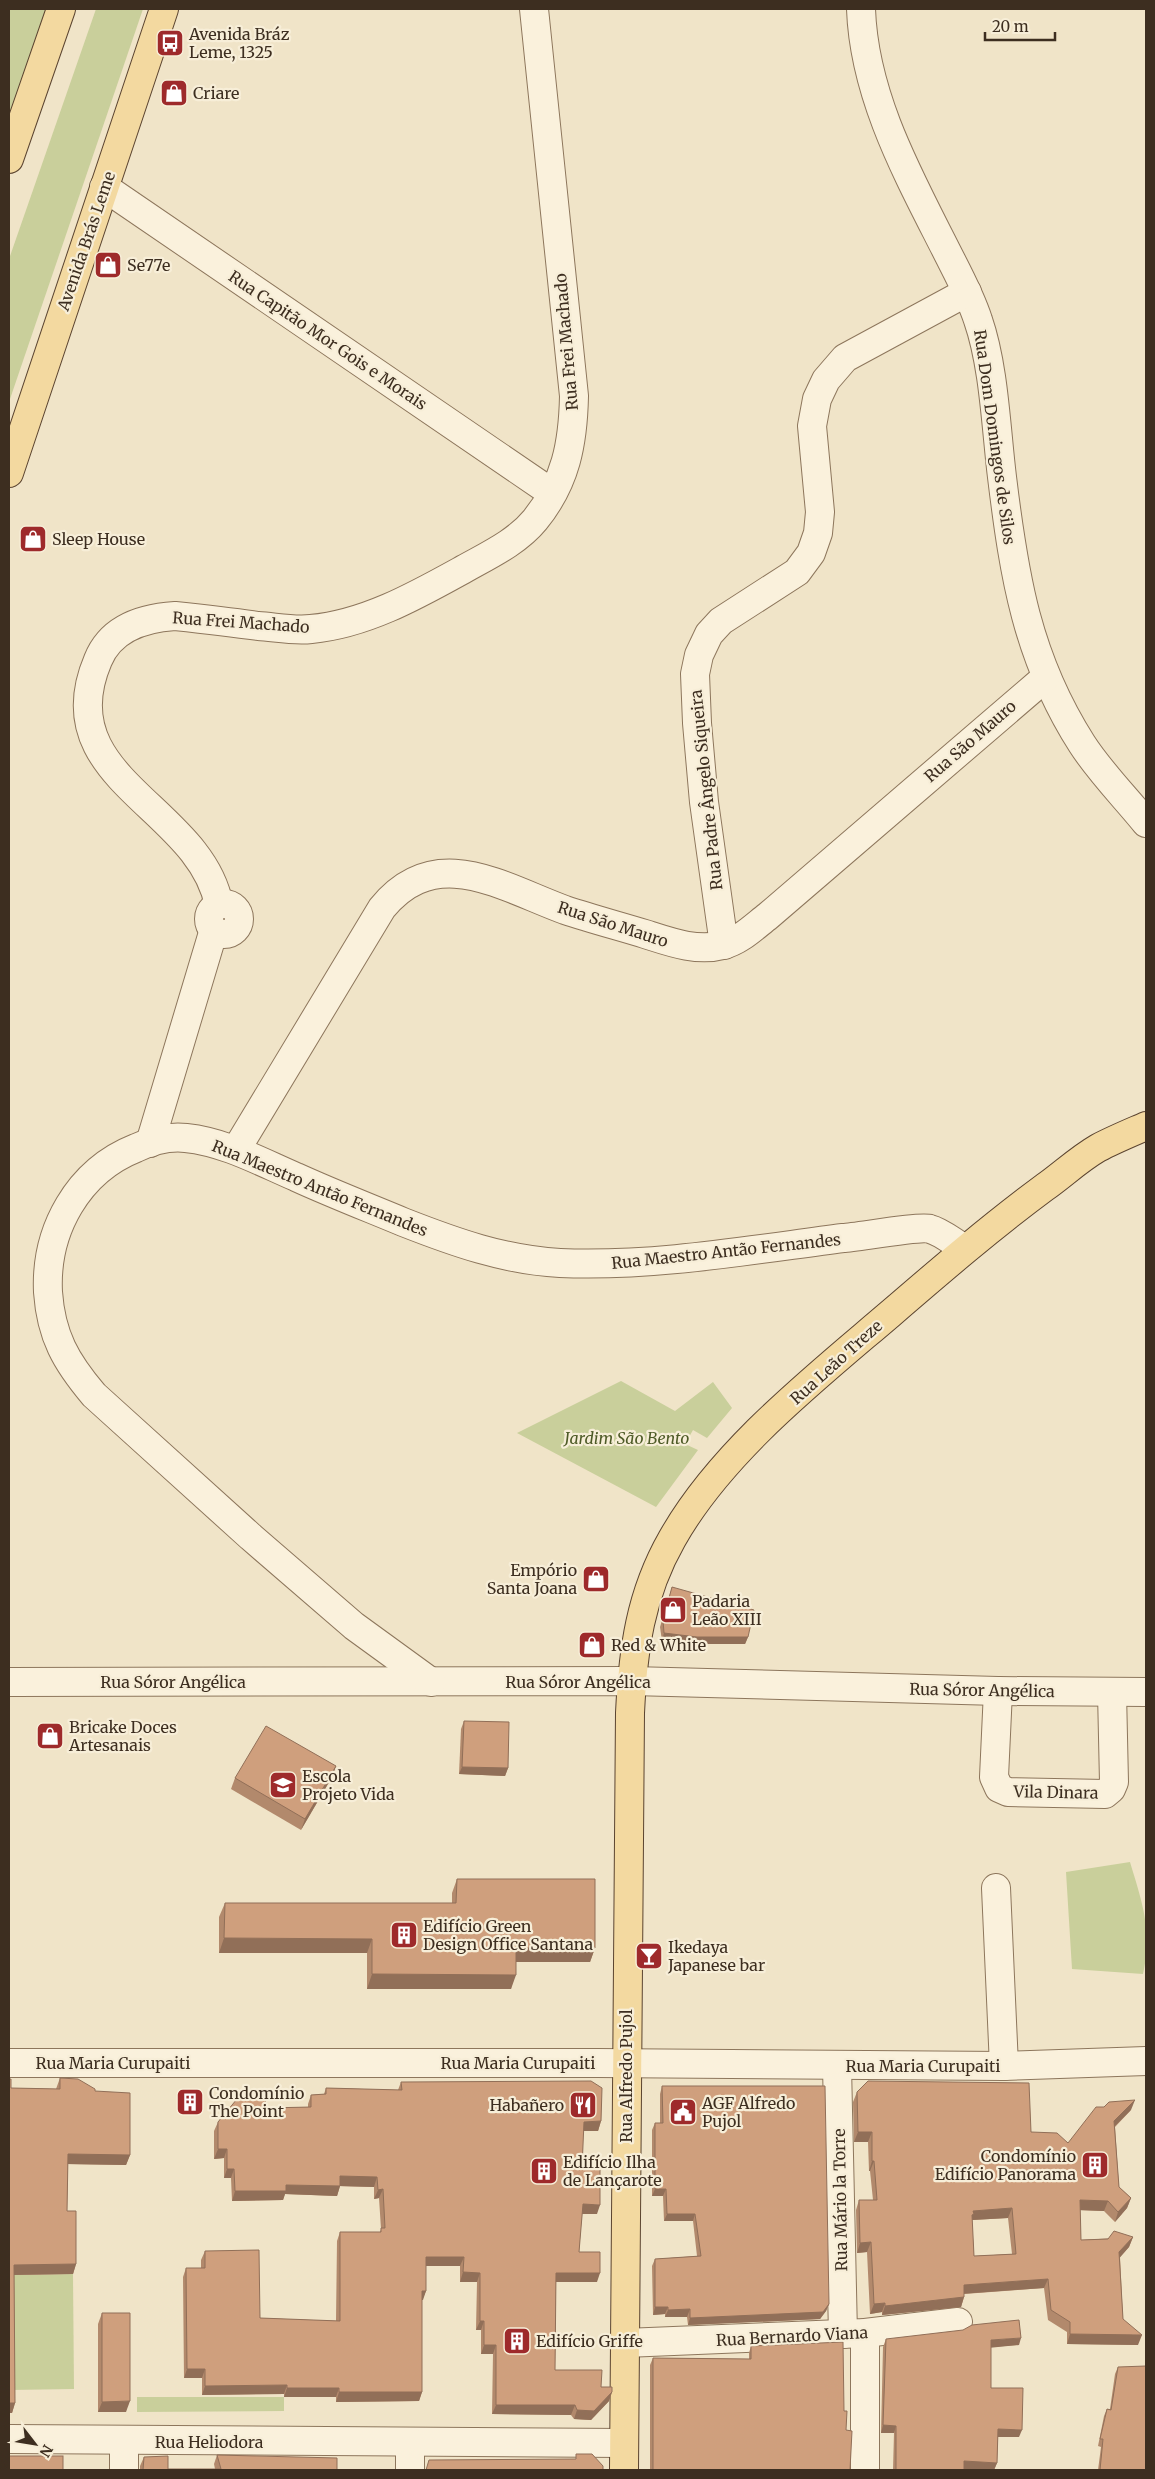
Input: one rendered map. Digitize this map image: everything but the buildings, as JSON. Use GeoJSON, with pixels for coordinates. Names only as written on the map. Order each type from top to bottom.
{"type":"FeatureCollection","features":[{"type":"Feature","properties":{"kind":"main road"},"geometry":{"type":"LineString","coordinates":[[9,159],[61,9]]}},
{"type":"Feature","properties":{"kind":"main road","name":"Avenida Brás Leme"},"geometry":{"type":"LineString","coordinates":[[9,473],[14,452],[164,9]]}},
{"type":"Feature","properties":{"kind":"main road","name":"Rua Leão Treze"},"geometry":{"type":"LineString","coordinates":[[632,1681],[642,1610],[671,1540],[693,1505],[726,1463],[842,1355],[965,1249],[1097,1149],[1146,1126]]}},
{"type":"Feature","properties":{"kind":"main road","name":"Rua Alfredo Pujol"},"geometry":{"type":"LineString","coordinates":[[624,2470],[632,1681]]}},
{"type":"Feature","properties":{"kind":"street","name":"Rua Frei Machado"},"geometry":{"type":"LineString","coordinates":[[150,1143],[217,918],[212,883],[202,864],[180,835],[106,762],[93,738],[86,705],[90,678],[101,652],[113,637],[133,624],[154,617],[175,616],[310,629],[347,622],[370,615],[420,593],[501,549],[535,520],[562,476],[569,453],[574,396],[534,9]]}},
{"type":"Feature","properties":{"kind":"street","name":"Rua Dom Domingos de Silos"},"geometry":{"type":"LineString","coordinates":[[861,9],[870,70],[892,140],[967,292],[979,321],[987,355],[1010,544],[1021,599],[1045,678],[1083,745],[1146,823]]}},
{"type":"Feature","properties":{"kind":"street","name":"Rua Capitão Mor Gois e Morais"},"geometry":{"type":"LineString","coordinates":[[104,187],[552,493]]}},
{"type":"Feature","properties":{"kind":"street","name":"Rua Padre Ângelo Siqueira"},"geometry":{"type":"LineString","coordinates":[[724,945],[704,802],[697,723],[695,674],[699,655],[709,634],[721,621],[797,572],[811,553],[818,533],[820,512],[812,426],[817,399],[826,380],[845,358],[967,292]]}},
{"type":"Feature","properties":{"kind":"street","name":"Rua São Mauro"},"geometry":{"type":"LineString","coordinates":[[236,1150],[382,908],[402,888],[421,878],[437,874],[464,873],[500,884],[566,910],[677,944],[705,947],[724,945],[737,939],[768,916],[1045,678]]}},
{"type":"Feature","properties":{"kind":"street","name":"Rua Maestro Antão Fernandes"},"geometry":{"type":"LineString","coordinates":[[431,1682],[354,1626],[250,1537],[94,1395],[73,1371],[52,1328],[48,1279],[49,1259],[59,1225],[73,1198],[94,1172],[116,1156],[150,1143],[166,1138],[185,1138],[236,1150],[340,1197],[440,1238],[512,1258],[557,1263],[639,1262],[928,1228],[965,1249]]}},
{"type":"Feature","properties":{"kind":"street","name":"Rua Sóror Angélica"},"geometry":{"type":"LineString","coordinates":[[9,1682],[632,1681],[998,1692],[1146,1692]]}},
{"type":"Feature","properties":{"kind":"street","name":"Vila Dinara"},"geometry":{"type":"LineString","coordinates":[[998,1692],[994,1777],[999,1788],[1008,1792],[1105,1794],[1111,1790],[1114,1782],[1112,1692]]}},
{"type":"Feature","properties":{"kind":"street"},"geometry":{"type":"LineString","coordinates":[[996,1888],[1004,2066]]}},
{"type":"Feature","properties":{"kind":"street","name":"Rua Maria Curupaiti"},"geometry":{"type":"LineString","coordinates":[[9,2063],[627,2063],[1004,2066],[1146,2061]]}},
{"type":"Feature","properties":{"kind":"street","name":"Rua Mário la Torre"},"geometry":{"type":"LineString","coordinates":[[838,2066],[854,2333],[865,2470]]}},
{"type":"Feature","properties":{"kind":"street","name":"Rua Bernardo Viana"},"geometry":{"type":"LineString","coordinates":[[625,2344],[854,2333],[958,2322]]}},
{"type":"Feature","properties":{"kind":"street","name":"Rua Heliodora"},"geometry":{"type":"LineString","coordinates":[[9,2439],[124,2442],[624,2443]]}},
{"type":"Feature","properties":{"kind":"street"},"geometry":{"type":"LineString","coordinates":[[124,2442],[124,2470]]}},
{"type":"Feature","properties":{"kind":"street"},"geometry":{"type":"LineString","coordinates":[[410,2442],[410,2470]]}},
{"type":"Feature","properties":{"kind":"green space"},"geometry":{"type":"Polygon","coordinates":[[[9,9],[50,9],[9,128],[9,9]]]}},
{"type":"Feature","properties":{"kind":"green space"},"geometry":{"type":"Polygon","coordinates":[[[96,9],[143,9],[9,402],[9,259],[96,9]]]}},
{"type":"Feature","properties":{"kind":"green space","name":"Jardim São Bento"},"geometry":{"type":"Polygon","coordinates":[[[621,1381],[675,1411],[713,1382],[732,1408],[707,1438],[693,1430],[685,1444],[698,1450],[656,1507],[517,1433],[621,1381]]]}},
{"type":"Feature","properties":{"kind":"green space"},"geometry":{"type":"Polygon","coordinates":[[[1130,1862],[1145,1917],[1147,1944],[1143,1974],[1072,1969],[1066,1872],[1130,1862]]]}},
{"type":"Feature","properties":{"kind":"green space"},"geometry":{"type":"Polygon","coordinates":[[[73,2274],[74,2389],[11,2390],[10,2275],[73,2274]]]}},
{"type":"Feature","properties":{"kind":"green space"},"geometry":{"type":"Polygon","coordinates":[[[137,2397],[284,2397],[284,2411],[137,2412],[137,2397]]]}},
{"type":"Feature","properties":{"kind":"place","name":"Avenida Bráz Leme, 1325"},"geometry":{"type":"Point","coordinates":[170,43]}},
{"type":"Feature","properties":{"kind":"place","name":"Criare"},"geometry":{"type":"Point","coordinates":[174,93]}},
{"type":"Feature","properties":{"kind":"place","name":"Se77e"},"geometry":{"type":"Point","coordinates":[108,265]}},
{"type":"Feature","properties":{"kind":"place","name":"Sleep House"},"geometry":{"type":"Point","coordinates":[33,539]}},
{"type":"Feature","properties":{"kind":"place","name":"Empório Santa Joana"},"geometry":{"type":"Point","coordinates":[596,1579]}},
{"type":"Feature","properties":{"kind":"place","name":"Padaria Leão XIII"},"geometry":{"type":"Point","coordinates":[673,1610]}},
{"type":"Feature","properties":{"kind":"place","name":"Red & White"},"geometry":{"type":"Point","coordinates":[592,1645]}},
{"type":"Feature","properties":{"kind":"place","name":"Bricake Doces Artesanais"},"geometry":{"type":"Point","coordinates":[50,1736]}},
{"type":"Feature","properties":{"kind":"place","name":"Escola Projeto Vida"},"geometry":{"type":"Point","coordinates":[283,1785]}},
{"type":"Feature","properties":{"kind":"place","name":"Edifício Green Design Office Santana"},"geometry":{"type":"Point","coordinates":[404,1935]}},
{"type":"Feature","properties":{"kind":"place","name":"Ikedaya Japanese bar"},"geometry":{"type":"Point","coordinates":[649,1956]}},
{"type":"Feature","properties":{"kind":"place","name":"Condomínio The Point"},"geometry":{"type":"Point","coordinates":[190,2102]}},
{"type":"Feature","properties":{"kind":"place","name":"Habañero"},"geometry":{"type":"Point","coordinates":[583,2105]}},
{"type":"Feature","properties":{"kind":"place","name":"AGF Alfredo Pujol"},"geometry":{"type":"Point","coordinates":[683,2112]}},
{"type":"Feature","properties":{"kind":"place","name":"Condomínio Edifício Panorama"},"geometry":{"type":"Point","coordinates":[1095,2165]}},
{"type":"Feature","properties":{"kind":"place","name":"Edifício Ilha de Lançarote"},"geometry":{"type":"Point","coordinates":[544,2171]}},
{"type":"Feature","properties":{"kind":"place","name":"Edifício Griffe"},"geometry":{"type":"Point","coordinates":[517,2341]}}]}
